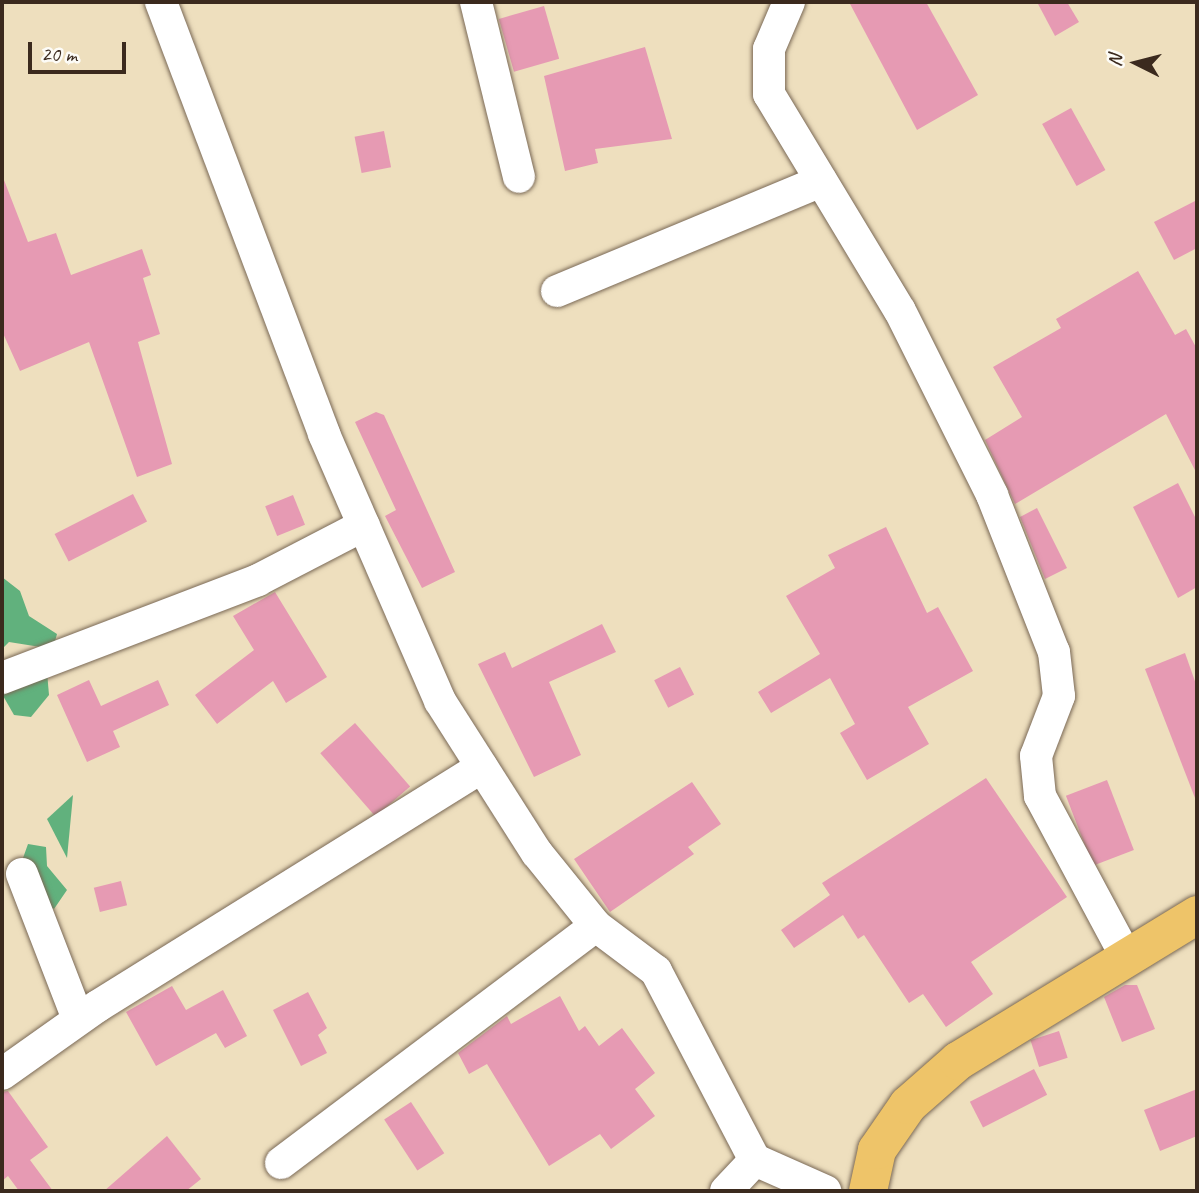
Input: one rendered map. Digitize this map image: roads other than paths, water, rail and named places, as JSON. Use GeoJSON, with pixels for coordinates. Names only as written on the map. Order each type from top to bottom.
{"type":"FeatureCollection","features":[{"type":"Feature","properties":{"kind":"highway"},"geometry":{"type":"LineString","coordinates":[[868,1191],[877,1150],[908,1105],[958,1061],[1197,915]]}},
{"type":"Feature","properties":{"kind":"street"},"geometry":{"type":"LineString","coordinates":[[160,2],[363,525],[440,701],[537,853],[596,926],[656,971],[755,1160],[825,1191]]}},
{"type":"Feature","properties":{"kind":"street"},"geometry":{"type":"LineString","coordinates":[[174,42],[177,2]]}},
{"type":"Feature","properties":{"kind":"street"},"geometry":{"type":"LineString","coordinates":[[476,2],[519,177]]}},
{"type":"Feature","properties":{"kind":"street"},"geometry":{"type":"LineString","coordinates":[[789,2],[769,49],[769,94],[900,311],[1011,542],[1054,652],[1058,685],[1036,756],[1040,796],[1127,958]]}},
{"type":"Feature","properties":{"kind":"street"},"geometry":{"type":"LineString","coordinates":[[557,291],[821,181]]}},
{"type":"Feature","properties":{"kind":"street"},"geometry":{"type":"LineString","coordinates":[[2,678],[258,580],[363,525]]}},
{"type":"Feature","properties":{"kind":"street"},"geometry":{"type":"LineString","coordinates":[[2,1074],[78,1019],[482,767]]}},
{"type":"Feature","properties":{"kind":"street"},"geometry":{"type":"LineString","coordinates":[[22,874],[78,1019]]}},
{"type":"Feature","properties":{"kind":"street"},"geometry":{"type":"LineString","coordinates":[[281,1163],[596,926]]}},
{"type":"Feature","properties":{"kind":"street"},"geometry":{"type":"LineString","coordinates":[[726,1191],[755,1160]]}}]}
